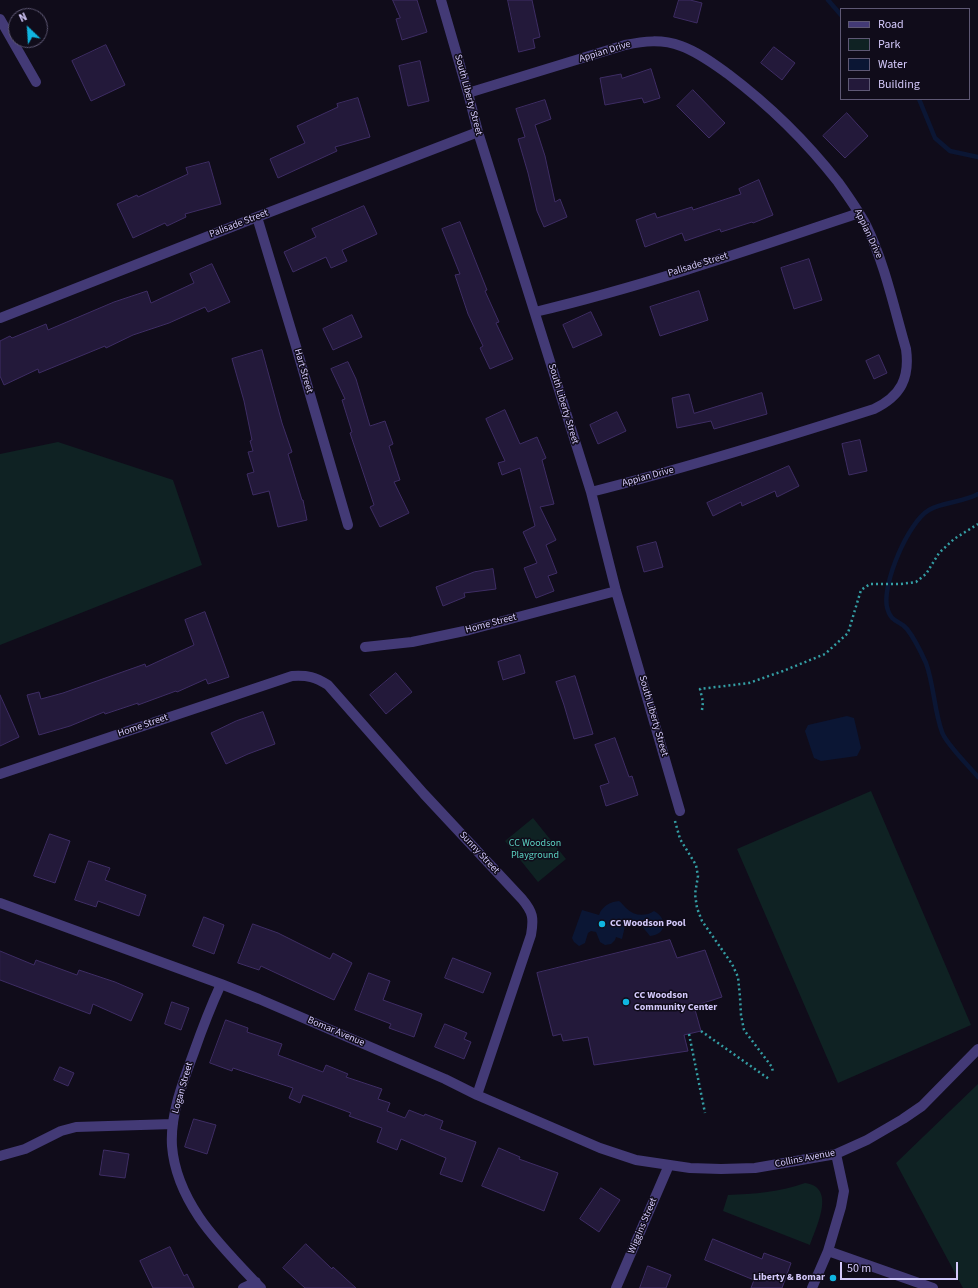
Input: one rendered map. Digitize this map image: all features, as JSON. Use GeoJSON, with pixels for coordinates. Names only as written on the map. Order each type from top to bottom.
{"type":"FeatureCollection","features":[{"type":"Feature","properties":{"kind":"street","name":"South Liberty Street"},"geometry":{"type":"LineString","coordinates":[[441,0],[478,132],[591,492],[616,591],[680,810]]}},
{"type":"Feature","properties":{"kind":"street"},"geometry":{"type":"LineString","coordinates":[[0,20],[36,82]]}},
{"type":"Feature","properties":{"kind":"street","name":"Appian Drive"},"geometry":{"type":"LineString","coordinates":[[468,93],[625,45],[643,41],[663,42],[681,46],[698,54],[720,68],[761,100],[797,134],[828,170],[859,213],[878,252],[906,349],[908,361],[906,374],[902,385],[895,396],[874,409],[804,432],[719,458],[591,492]]}},
{"type":"Feature","properties":{"kind":"street","name":"Palisade Street"},"geometry":{"type":"LineString","coordinates":[[0,318],[256,217],[478,132]]}},
{"type":"Feature","properties":{"kind":"street","name":"Palisade Street"},"geometry":{"type":"LineString","coordinates":[[534,312],[700,265],[859,213]]}},
{"type":"Feature","properties":{"kind":"street","name":"Hart Street"},"geometry":{"type":"LineString","coordinates":[[256,217],[295,343],[348,525]]}},
{"type":"Feature","properties":{"kind":"street","name":"Home Street"},"geometry":{"type":"LineString","coordinates":[[365,647],[412,642],[469,630],[616,591]]}},
{"type":"Feature","properties":{"kind":"street","name":"Sunny Street"},"geometry":{"type":"LineString","coordinates":[[285,678],[292,676],[306,676],[319,679],[328,686],[424,794],[531,910],[533,922],[531,935],[477,1095]]}},
{"type":"Feature","properties":{"kind":"street","name":"Home Street"},"geometry":{"type":"LineString","coordinates":[[0,774],[285,678]]}},
{"type":"Feature","properties":{"kind":"street","name":"Bomar Avenue"},"geometry":{"type":"LineString","coordinates":[[0,903],[221,984],[445,1079],[477,1095],[600,1148],[636,1160],[669,1165]]}},
{"type":"Feature","properties":{"kind":"street","name":"Logan Street"},"geometry":{"type":"LineString","coordinates":[[221,984],[208,1013],[186,1072],[177,1102],[173,1124],[172,1146],[176,1168],[183,1189],[200,1219],[258,1285]]}},
{"type":"Feature","properties":{"kind":"street","name":"Collins Avenue"},"geometry":{"type":"LineString","coordinates":[[669,1165],[698,1169],[755,1168],[836,1154],[867,1140],[904,1119],[922,1106],[978,1049]]}},
{"type":"Feature","properties":{"kind":"street"},"geometry":{"type":"LineString","coordinates":[[0,1156],[25,1148],[60,1131],[76,1127],[173,1124]]}},
{"type":"Feature","properties":{"kind":"street"},"geometry":{"type":"LineString","coordinates":[[812,1288],[828,1251],[841,1207],[844,1191],[836,1154]]}},
{"type":"Feature","properties":{"kind":"street","name":"Wiggins Street"},"geometry":{"type":"LineString","coordinates":[[616,1288],[669,1165]]}},
{"type":"Feature","properties":{"kind":"street"},"geometry":{"type":"LineString","coordinates":[[828,1251],[933,1288]]}},
{"type":"Feature","properties":{"kind":"street"},"geometry":{"type":"LineString","coordinates":[[243,1288],[258,1285]]}},
{"type":"Feature","properties":{"kind":"path"},"geometry":{"type":"LineString","coordinates":[[702,710],[703,702],[700,689],[749,683],[825,654],[848,633],[861,590],[870,584],[900,584],[916,582],[926,574],[939,554],[954,539],[978,524]]}},
{"type":"Feature","properties":{"kind":"path"},"geometry":{"type":"LineString","coordinates":[[680,810],[674,815],[680,839],[696,865],[698,876],[695,894],[697,908],[702,921],[732,964],[738,977],[741,1015],[744,1030],[772,1067],[772,1073]]}},
{"type":"Feature","properties":{"kind":"path"},"geometry":{"type":"LineString","coordinates":[[701,1031],[769,1079]]}},
{"type":"Feature","properties":{"kind":"path"},"geometry":{"type":"LineString","coordinates":[[688,1034],[705,1113]]}},
{"type":"Feature","properties":{"kind":"green space"},"geometry":{"type":"Polygon","coordinates":[[[58,442],[173,480],[202,565],[0,645],[0,454],[58,442]]]}},
{"type":"Feature","properties":{"kind":"green space"},"geometry":{"type":"Polygon","coordinates":[[[871,791],[971,1025],[838,1083],[737,849],[871,791]]]}},
{"type":"Feature","properties":{"kind":"green space","name":"CC Woodson Playground"},"geometry":{"type":"Polygon","coordinates":[[[533,818],[566,859],[538,882],[505,841],[533,818]]]}},
{"type":"Feature","properties":{"kind":"green space"},"geometry":{"type":"Polygon","coordinates":[[[978,1084],[978,1288],[963,1288],[896,1163],[978,1084]]]}},
{"type":"Feature","properties":{"kind":"green space"},"geometry":{"type":"Polygon","coordinates":[[[805,1183],[815,1186],[820,1192],[822,1200],[822,1209],[810,1245],[723,1211],[728,1195],[777,1190],[805,1183]]]}},
{"type":"Feature","properties":{"kind":"water"},"geometry":{"type":"Polygon","coordinates":[[[847,716],[854,718],[861,748],[857,756],[821,761],[814,758],[805,731],[808,725],[847,716]]]}},
{"type":"Feature","properties":{"kind":"water","name":"CC Woodson Pool"},"geometry":{"type":"Polygon","coordinates":[[[619,901],[632,913],[643,915],[654,911],[662,918],[664,926],[656,935],[650,936],[641,925],[628,923],[625,926],[622,939],[616,937],[611,944],[605,945],[600,942],[596,932],[591,931],[588,933],[585,943],[579,946],[574,942],[572,938],[582,910],[599,915],[602,909],[607,905],[612,902],[619,901]]]}},
{"type":"Feature","properties":{"kind":"building"},"geometry":{"type":"Polygon","coordinates":[[[393,0],[417,0],[427,32],[402,40],[396,19],[400,18],[393,0]]]}},
{"type":"Feature","properties":{"kind":"building"},"geometry":{"type":"Polygon","coordinates":[[[508,0],[532,0],[540,37],[533,39],[535,48],[519,52],[508,0]]]}},
{"type":"Feature","properties":{"kind":"building"},"geometry":{"type":"Polygon","coordinates":[[[679,0],[690,0],[702,3],[697,23],[674,17],[679,0]]]}},
{"type":"Feature","properties":{"kind":"building"},"geometry":{"type":"Polygon","coordinates":[[[106,45],[125,85],[91,101],[72,61],[106,45]]]}},
{"type":"Feature","properties":{"kind":"building"},"geometry":{"type":"Polygon","coordinates":[[[774,47],[795,63],[782,80],[761,63],[774,47]]]}},
{"type":"Feature","properties":{"kind":"building"},"geometry":{"type":"Polygon","coordinates":[[[420,61],[429,101],[408,106],[399,66],[420,61]]]}},
{"type":"Feature","properties":{"kind":"building"},"geometry":{"type":"Polygon","coordinates":[[[651,69],[660,98],[644,103],[642,98],[605,105],[600,78],[621,74],[622,78],[651,69]]]}},
{"type":"Feature","properties":{"kind":"building"},"geometry":{"type":"Polygon","coordinates":[[[693,90],[725,123],[709,138],[677,106],[693,90]]]}},
{"type":"Feature","properties":{"kind":"building"},"geometry":{"type":"Polygon","coordinates":[[[358,98],[370,137],[335,147],[337,151],[278,178],[270,159],[305,143],[297,126],[338,107],[337,104],[358,98]]]}},
{"type":"Feature","properties":{"kind":"building"},"geometry":{"type":"Polygon","coordinates":[[[545,100],[551,119],[535,125],[545,156],[555,202],[560,199],[567,217],[544,227],[537,211],[518,139],[525,137],[516,109],[545,100]]]}},
{"type":"Feature","properties":{"kind":"building"},"geometry":{"type":"Polygon","coordinates":[[[847,113],[868,136],[845,158],[823,136],[847,113]]]}},
{"type":"Feature","properties":{"kind":"building"},"geometry":{"type":"Polygon","coordinates":[[[209,162],[221,204],[185,214],[186,217],[167,226],[165,223],[133,238],[117,204],[137,195],[138,197],[188,174],[186,168],[209,162]]]}},
{"type":"Feature","properties":{"kind":"building"},"geometry":{"type":"Polygon","coordinates":[[[759,180],[773,215],[753,223],[752,222],[721,232],[720,229],[685,241],[682,233],[645,247],[636,220],[655,213],[657,218],[692,207],[693,210],[741,194],[739,189],[759,180]]]}},
{"type":"Feature","properties":{"kind":"building"},"geometry":{"type":"Polygon","coordinates":[[[364,206],[377,234],[342,250],[347,261],[331,268],[326,257],[293,272],[284,252],[316,237],[312,229],[364,206]]]}},
{"type":"Feature","properties":{"kind":"building"},"geometry":{"type":"Polygon","coordinates":[[[460,222],[487,290],[485,291],[499,322],[496,323],[513,359],[490,369],[480,348],[483,346],[468,314],[455,275],[460,274],[442,229],[460,222]]]}},
{"type":"Feature","properties":{"kind":"building"},"geometry":{"type":"Polygon","coordinates":[[[809,259],[822,300],[794,309],[781,268],[809,259]]]}},
{"type":"Feature","properties":{"kind":"building"},"geometry":{"type":"Polygon","coordinates":[[[212,264],[230,302],[208,312],[205,307],[169,323],[133,335],[106,348],[105,346],[39,373],[38,369],[4,385],[0,376],[0,341],[10,336],[12,338],[46,324],[48,330],[114,302],[147,291],[151,303],[194,283],[190,274],[212,264]]]}},
{"type":"Feature","properties":{"kind":"building"},"geometry":{"type":"Polygon","coordinates":[[[699,291],[708,320],[660,336],[650,307],[699,291]]]}},
{"type":"Feature","properties":{"kind":"building"},"geometry":{"type":"Polygon","coordinates":[[[591,312],[602,335],[573,348],[563,325],[591,312]]]}},
{"type":"Feature","properties":{"kind":"building"},"geometry":{"type":"Polygon","coordinates":[[[352,315],[362,337],[333,350],[323,329],[352,315]]]}},
{"type":"Feature","properties":{"kind":"building"},"geometry":{"type":"Polygon","coordinates":[[[262,350],[282,423],[292,452],[288,454],[303,500],[307,520],[278,527],[269,491],[253,495],[247,474],[254,472],[248,452],[253,451],[250,441],[252,440],[244,401],[232,359],[262,350]]]}},
{"type":"Feature","properties":{"kind":"building"},"geometry":{"type":"Polygon","coordinates":[[[879,355],[887,373],[874,379],[866,361],[879,355]]]}},
{"type":"Feature","properties":{"kind":"building"},"geometry":{"type":"Polygon","coordinates":[[[348,362],[356,379],[370,426],[385,421],[393,444],[389,446],[400,480],[394,482],[409,513],[380,527],[370,507],[374,505],[350,433],[352,432],[342,400],[345,399],[331,369],[348,362]]]}},
{"type":"Feature","properties":{"kind":"building"},"geometry":{"type":"Polygon","coordinates":[[[762,393],[767,414],[714,429],[711,421],[677,428],[672,398],[689,394],[694,413],[762,393]]]}},
{"type":"Feature","properties":{"kind":"building"},"geometry":{"type":"Polygon","coordinates":[[[505,410],[520,444],[537,437],[546,458],[542,460],[554,504],[540,507],[556,540],[546,545],[557,573],[548,576],[554,591],[536,598],[524,568],[537,563],[523,532],[535,526],[520,468],[502,475],[498,463],[505,461],[486,419],[505,410]]]}},
{"type":"Feature","properties":{"kind":"building"},"geometry":{"type":"Polygon","coordinates":[[[617,412],[626,431],[598,444],[590,425],[617,412]]]}},
{"type":"Feature","properties":{"kind":"building"},"geometry":{"type":"Polygon","coordinates":[[[860,440],[867,471],[849,475],[842,444],[860,440]]]}},
{"type":"Feature","properties":{"kind":"building"},"geometry":{"type":"Polygon","coordinates":[[[789,466],[799,486],[777,497],[775,491],[742,506],[741,502],[713,516],[707,503],[789,466]]]}},
{"type":"Feature","properties":{"kind":"building"},"geometry":{"type":"Polygon","coordinates":[[[656,542],[663,567],[644,572],[637,547],[656,542]]]}},
{"type":"Feature","properties":{"kind":"building"},"geometry":{"type":"Polygon","coordinates":[[[493,569],[496,589],[464,593],[465,597],[443,606],[436,587],[474,572],[493,569]]]}},
{"type":"Feature","properties":{"kind":"building"},"geometry":{"type":"Polygon","coordinates":[[[205,612],[229,677],[208,684],[206,679],[177,692],[176,691],[138,705],[138,703],[105,714],[104,712],[70,726],[39,735],[27,695],[39,692],[41,699],[63,693],[145,664],[146,667],[194,645],[185,620],[205,612]]]}},
{"type":"Feature","properties":{"kind":"building"},"geometry":{"type":"Polygon","coordinates":[[[520,655],[525,673],[503,680],[498,662],[520,655]]]}},
{"type":"Feature","properties":{"kind":"building"},"geometry":{"type":"Polygon","coordinates":[[[396,673],[412,692],[386,714],[370,695],[396,673]]]}},
{"type":"Feature","properties":{"kind":"building"},"geometry":{"type":"Polygon","coordinates":[[[575,676],[593,734],[574,739],[556,682],[575,676]]]}},
{"type":"Feature","properties":{"kind":"building"},"geometry":{"type":"Polygon","coordinates":[[[0,695],[19,737],[0,746],[0,695]]]}},
{"type":"Feature","properties":{"kind":"building"},"geometry":{"type":"Polygon","coordinates":[[[263,712],[275,744],[226,764],[211,733],[236,721],[263,712]]]}},
{"type":"Feature","properties":{"kind":"building"},"geometry":{"type":"Polygon","coordinates":[[[615,738],[629,777],[632,776],[638,795],[606,806],[600,786],[609,783],[595,745],[615,738]]]}},
{"type":"Feature","properties":{"kind":"building"},"geometry":{"type":"Polygon","coordinates":[[[50,834],[70,841],[55,883],[34,876],[50,834]]]}},
{"type":"Feature","properties":{"kind":"building"},"geometry":{"type":"Polygon","coordinates":[[[89,861],[110,868],[105,880],[146,895],[139,916],[98,901],[96,907],[75,900],[89,861]]]}},
{"type":"Feature","properties":{"kind":"building"},"geometry":{"type":"Polygon","coordinates":[[[204,917],[224,925],[214,954],[193,946],[204,917]]]}},
{"type":"Feature","properties":{"kind":"building"},"geometry":{"type":"Polygon","coordinates":[[[253,924],[278,933],[330,959],[333,953],[352,963],[334,1000],[261,966],[259,970],[238,963],[253,924]]]}},
{"type":"Feature","properties":{"kind":"building","name":"CC Woodson Community Center"},"geometry":{"type":"Polygon","coordinates":[[[670,940],[677,958],[705,950],[722,997],[694,1006],[701,1031],[684,1035],[688,1051],[594,1065],[588,1037],[563,1041],[561,1034],[553,1036],[537,973],[670,940]]]}},
{"type":"Feature","properties":{"kind":"building"},"geometry":{"type":"Polygon","coordinates":[[[0,951],[34,965],[36,960],[77,975],[79,970],[115,982],[143,994],[131,1021],[93,1004],[90,1014],[0,980],[0,951]]]}},
{"type":"Feature","properties":{"kind":"building"},"geometry":{"type":"Polygon","coordinates":[[[453,958],[491,973],[483,993],[445,978],[453,958]]]}},
{"type":"Feature","properties":{"kind":"building"},"geometry":{"type":"Polygon","coordinates":[[[369,973],[390,981],[383,1000],[422,1014],[414,1037],[389,1028],[391,1024],[355,1010],[369,973]]]}},
{"type":"Feature","properties":{"kind":"building"},"geometry":{"type":"Polygon","coordinates":[[[172,1002],[189,1008],[181,1030],[165,1024],[172,1002]]]}},
{"type":"Feature","properties":{"kind":"building"},"geometry":{"type":"Polygon","coordinates":[[[226,1020],[248,1028],[247,1032],[282,1044],[278,1055],[323,1072],[326,1065],[348,1074],[346,1077],[382,1089],[378,1099],[390,1103],[387,1111],[405,1118],[409,1110],[424,1116],[425,1114],[443,1121],[440,1129],[476,1142],[462,1182],[440,1174],[446,1158],[401,1139],[397,1150],[377,1142],[382,1128],[349,1116],[351,1113],[303,1095],[300,1103],[289,1098],[293,1088],[233,1068],[232,1071],[210,1063],[226,1020]]]}},
{"type":"Feature","properties":{"kind":"building"},"geometry":{"type":"Polygon","coordinates":[[[445,1024],[467,1033],[464,1039],[471,1042],[464,1059],[435,1047],[445,1024]]]}},
{"type":"Feature","properties":{"kind":"building"},"geometry":{"type":"Polygon","coordinates":[[[60,1067],[74,1073],[68,1086],[54,1080],[60,1067]]]}},
{"type":"Feature","properties":{"kind":"building"},"geometry":{"type":"Polygon","coordinates":[[[194,1119],[216,1125],[207,1154],[185,1147],[194,1119]]]}},
{"type":"Feature","properties":{"kind":"building"},"geometry":{"type":"Polygon","coordinates":[[[499,1148],[520,1157],[519,1159],[558,1173],[544,1211],[482,1186],[499,1148]]]}},
{"type":"Feature","properties":{"kind":"building"},"geometry":{"type":"Polygon","coordinates":[[[104,1150],[129,1154],[125,1178],[100,1175],[104,1150]]]}},
{"type":"Feature","properties":{"kind":"building"},"geometry":{"type":"Polygon","coordinates":[[[601,1188],[620,1200],[599,1232],[580,1219],[601,1188]]]}},
{"type":"Feature","properties":{"kind":"building"},"geometry":{"type":"Polygon","coordinates":[[[713,1239],[762,1259],[764,1253],[791,1263],[782,1288],[751,1288],[754,1280],[705,1260],[713,1239]]]}},
{"type":"Feature","properties":{"kind":"building"},"geometry":{"type":"Polygon","coordinates":[[[306,1244],[332,1269],[333,1267],[356,1288],[305,1288],[283,1268],[306,1244]]]}},
{"type":"Feature","properties":{"kind":"building"},"geometry":{"type":"Polygon","coordinates":[[[170,1247],[184,1276],[187,1274],[194,1288],[153,1288],[140,1261],[170,1247]]]}},
{"type":"Feature","properties":{"kind":"building"},"geometry":{"type":"Polygon","coordinates":[[[648,1266],[671,1275],[666,1288],[640,1288],[648,1266]]]}},
{"type":"Feature","properties":{"kind":"waterway"},"geometry":{"type":"LineString","coordinates":[[828,0],[840,14]]}},
{"type":"Feature","properties":{"kind":"waterway"},"geometry":{"type":"LineString","coordinates":[[919,100],[935,138],[950,151],[978,157]]}},
{"type":"Feature","properties":{"kind":"waterway"},"geometry":{"type":"LineString","coordinates":[[978,494],[967,499],[935,507],[921,517],[913,527],[898,554],[888,584],[887,597],[887,607],[891,616],[907,629],[926,663],[931,680],[939,724],[944,737],[978,777]]}},
{"type":"Feature","properties":{"kind":"place","name":"CC Woodson Pool"},"geometry":{"type":"Point","coordinates":[602,924]}},
{"type":"Feature","properties":{"kind":"place","name":"CC Woodson Community Center"},"geometry":{"type":"Point","coordinates":[626,1002]}},
{"type":"Feature","properties":{"kind":"place","name":"Liberty & Bomar"},"geometry":{"type":"Point","coordinates":[833,1278]}}]}
